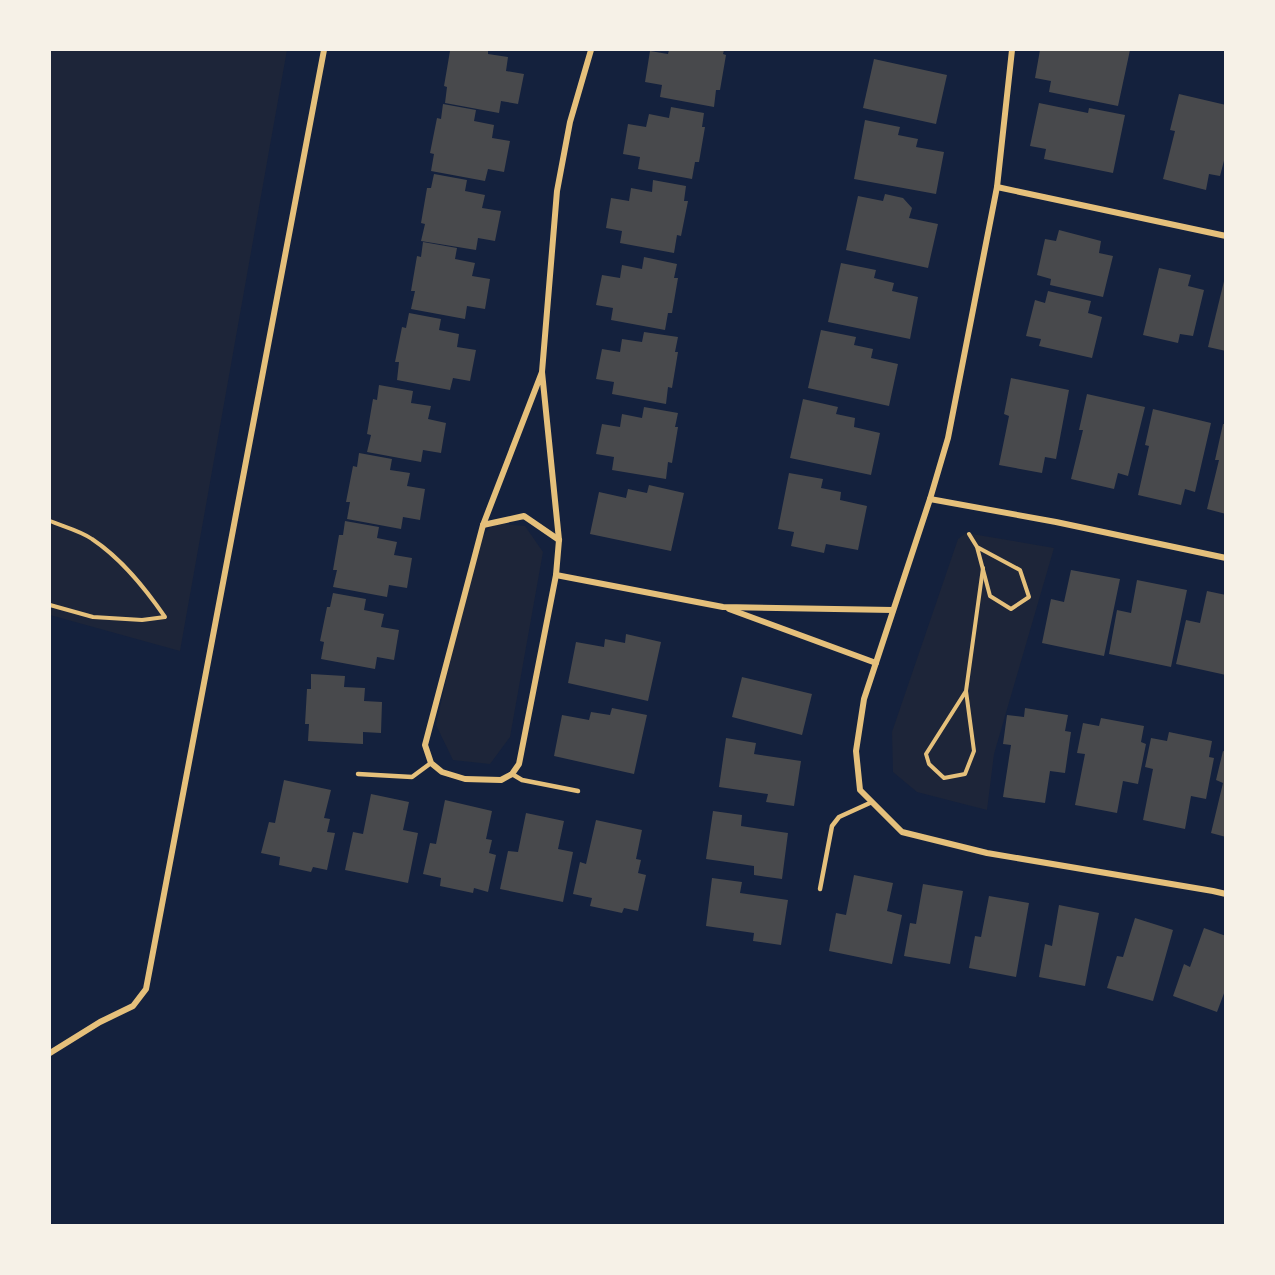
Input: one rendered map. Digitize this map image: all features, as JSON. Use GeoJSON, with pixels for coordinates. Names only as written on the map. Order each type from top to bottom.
{"type":"FeatureCollection","features":[{"type":"Feature","properties":{"kind":"street"},"geometry":{"type":"LineString","coordinates":[[50,1053],[133,1006],[146,989],[324,50]]}},
{"type":"Feature","properties":{"kind":"street"},"geometry":{"type":"LineString","coordinates":[[542,372],[483,525],[425,745],[431,763],[442,772],[465,779],[501,780],[512,774],[519,764],[556,575],[559,540],[542,372],[557,191],[570,122],[591,50]]}},
{"type":"Feature","properties":{"kind":"street"},"geometry":{"type":"LineString","coordinates":[[1012,50],[997,187],[948,438],[864,699],[856,751],[860,790],[902,832],[987,853],[1226,894]]}},
{"type":"Feature","properties":{"kind":"street"},"geometry":{"type":"LineString","coordinates":[[997,187],[1226,236]]}},
{"type":"Feature","properties":{"kind":"street"},"geometry":{"type":"LineString","coordinates":[[930,499],[1056,522],[1226,558]]}},
{"type":"Feature","properties":{"kind":"street"},"geometry":{"type":"LineString","coordinates":[[483,525],[524,516],[559,540]]}},
{"type":"Feature","properties":{"kind":"street"},"geometry":{"type":"LineString","coordinates":[[556,575],[723,607],[876,663]]}},
{"type":"Feature","properties":{"kind":"street"},"geometry":{"type":"LineString","coordinates":[[723,607],[893,610]]}},
{"type":"Feature","properties":{"kind":"lane"},"geometry":{"type":"LineString","coordinates":[[358,774],[412,777],[431,763]]}},
{"type":"Feature","properties":{"kind":"lane"},"geometry":{"type":"LineString","coordinates":[[512,774],[522,780],[578,791]]}},
{"type":"Feature","properties":{"kind":"lane"},"geometry":{"type":"LineString","coordinates":[[820,889],[832,826],[839,817],[872,802]]}},
{"type":"Feature","properties":{"kind":"path"},"geometry":{"type":"LineString","coordinates":[[949,502],[977,547],[990,596],[1011,609],[1029,597],[1020,570],[977,547]]}},
{"type":"Feature","properties":{"kind":"path"},"geometry":{"type":"LineString","coordinates":[[50,521],[91,538],[120,562],[145,589],[165,617],[142,620],[93,617],[50,605]]}},
{"type":"Feature","properties":{"kind":"path"},"geometry":{"type":"LineString","coordinates":[[966,691],[926,754],[929,764],[945,778],[965,774],[974,751],[966,691],[983,568]]}},
{"type":"Feature","properties":{"kind":"shaded area"},"geometry":{"type":"Polygon","coordinates":[[[50,50],[287,50],[180,651],[50,615],[50,50]]]}},
{"type":"Feature","properties":{"kind":"shaded area"},"geometry":{"type":"Polygon","coordinates":[[[493,523],[525,526],[543,552],[510,737],[490,764],[453,760],[436,725],[476,545],[493,523]]]}},
{"type":"Feature","properties":{"kind":"shaded area"},"geometry":{"type":"Polygon","coordinates":[[[966,533],[1054,548],[994,754],[987,810],[917,792],[893,772],[892,732],[958,539],[966,533]]]}},
{"type":"Feature","properties":{"kind":"building"},"geometry":{"type":"Polygon","coordinates":[[[488,50],[488,54],[508,57],[506,71],[524,74],[518,104],[501,101],[499,113],[445,103],[447,87],[444,86],[450,51],[488,50]]]}},
{"type":"Feature","properties":{"kind":"building"},"geometry":{"type":"Polygon","coordinates":[[[669,50],[724,50],[723,54],[726,55],[720,90],[716,90],[714,107],[660,97],[662,85],[645,82],[650,51],[668,54],[669,50]]]}},
{"type":"Feature","properties":{"kind":"building"},"geometry":{"type":"Polygon","coordinates":[[[1040,50],[1130,50],[1118,106],[1049,92],[1051,81],[1035,78],[1040,50]]]}},
{"type":"Feature","properties":{"kind":"building"},"geometry":{"type":"Polygon","coordinates":[[[874,59],[947,75],[936,124],[863,108],[874,59]]]}},
{"type":"Feature","properties":{"kind":"building"},"geometry":{"type":"Polygon","coordinates":[[[1179,94],[1226,105],[1226,153],[1220,176],[1209,174],[1206,190],[1163,179],[1175,131],[1170,130],[1179,94]]]}},
{"type":"Feature","properties":{"kind":"building"},"geometry":{"type":"Polygon","coordinates":[[[1039,103],[1088,113],[1089,108],[1125,115],[1113,173],[1044,159],[1046,149],[1030,146],[1039,103]]]}},
{"type":"Feature","properties":{"kind":"building"},"geometry":{"type":"Polygon","coordinates":[[[443,104],[476,110],[474,121],[494,125],[492,138],[510,141],[504,172],[488,169],[485,181],[431,171],[434,154],[430,153],[437,118],[441,119],[443,104]]]}},
{"type":"Feature","properties":{"kind":"building"},"geometry":{"type":"Polygon","coordinates":[[[671,107],[704,113],[702,127],[705,127],[699,162],[695,162],[692,179],[638,169],[640,157],[623,154],[628,124],[646,127],[649,114],[669,118],[671,107]]]}},
{"type":"Feature","properties":{"kind":"building"},"geometry":{"type":"Polygon","coordinates":[[[865,120],[900,127],[898,135],[918,139],[916,147],[944,152],[936,194],[854,179],[865,120]]]}},
{"type":"Feature","properties":{"kind":"building"},"geometry":{"type":"Polygon","coordinates":[[[434,174],[467,180],[465,191],[485,195],[482,208],[501,211],[495,241],[478,238],[476,250],[421,241],[425,224],[421,223],[427,188],[431,188],[434,174]]]}},
{"type":"Feature","properties":{"kind":"building"},"geometry":{"type":"Polygon","coordinates":[[[653,180],[686,186],[684,201],[688,201],[681,236],[677,235],[674,253],[620,243],[622,231],[606,228],[611,198],[629,201],[631,188],[652,192],[653,180]]]}},
{"type":"Feature","properties":{"kind":"building"},"geometry":{"type":"Polygon","coordinates":[[[885,194],[903,198],[912,208],[909,218],[938,224],[928,268],[846,250],[858,196],[883,201],[885,194]]]}},
{"type":"Feature","properties":{"kind":"building"},"geometry":{"type":"Polygon","coordinates":[[[1059,230],[1101,241],[1099,253],[1113,256],[1103,297],[1050,285],[1051,279],[1037,275],[1045,239],[1056,241],[1059,230]]]}},
{"type":"Feature","properties":{"kind":"building"},"geometry":{"type":"Polygon","coordinates":[[[423,242],[457,248],[455,259],[475,263],[472,276],[490,279],[485,309],[467,306],[465,319],[411,309],[415,291],[411,291],[417,256],[421,257],[423,242]]]}},
{"type":"Feature","properties":{"kind":"building"},"geometry":{"type":"Polygon","coordinates":[[[644,257],[677,264],[674,278],[678,278],[672,313],[668,313],[665,330],[611,320],[613,308],[596,305],[602,275],[620,278],[622,265],[642,269],[644,257]]]}},
{"type":"Feature","properties":{"kind":"building"},"geometry":{"type":"Polygon","coordinates":[[[841,263],[876,270],[874,278],[894,283],[892,291],[918,297],[910,339],[828,322],[841,263]]]}},
{"type":"Feature","properties":{"kind":"building"},"geometry":{"type":"Polygon","coordinates":[[[1159,268],[1191,275],[1188,286],[1204,290],[1193,336],[1180,334],[1178,343],[1143,335],[1159,268]]]}},
{"type":"Feature","properties":{"kind":"building"},"geometry":{"type":"Polygon","coordinates":[[[1226,277],[1226,351],[1208,347],[1226,277]]]}},
{"type":"Feature","properties":{"kind":"building"},"geometry":{"type":"Polygon","coordinates":[[[1048,291],[1091,301],[1088,313],[1102,317],[1092,358],[1039,346],[1041,339],[1026,336],[1035,300],[1045,303],[1048,291]]]}},
{"type":"Feature","properties":{"kind":"building"},"geometry":{"type":"Polygon","coordinates":[[[409,313],[441,319],[439,330],[459,334],[457,347],[476,350],[470,381],[453,378],[450,390],[397,380],[399,362],[395,362],[402,327],[406,328],[409,313]]]}},
{"type":"Feature","properties":{"kind":"building"},"geometry":{"type":"Polygon","coordinates":[[[821,330],[856,337],[854,345],[873,349],[871,358],[898,364],[889,406],[808,388],[821,330]]]}},
{"type":"Feature","properties":{"kind":"building"},"geometry":{"type":"Polygon","coordinates":[[[644,332],[678,337],[672,388],[668,387],[666,404],[612,394],[614,382],[596,379],[602,349],[620,352],[622,339],[642,342],[644,332]]]}},
{"type":"Feature","properties":{"kind":"building"},"geometry":{"type":"Polygon","coordinates":[[[1011,378],[1069,390],[1056,459],[1045,457],[1042,473],[999,465],[1009,416],[1004,414],[1011,378]]]}},
{"type":"Feature","properties":{"kind":"building"},"geometry":{"type":"Polygon","coordinates":[[[379,385],[413,391],[411,403],[431,406],[428,419],[446,423],[441,453],[423,450],[421,462],[367,452],[371,435],[367,434],[373,399],[377,400],[379,385]]]}},
{"type":"Feature","properties":{"kind":"building"},"geometry":{"type":"Polygon","coordinates":[[[1087,394],[1145,407],[1128,476],[1118,473],[1114,489],[1071,479],[1083,430],[1079,430],[1087,394]]]}},
{"type":"Feature","properties":{"kind":"building"},"geometry":{"type":"Polygon","coordinates":[[[803,399],[838,407],[836,414],[855,418],[854,427],[880,433],[871,475],[790,458],[803,399]]]}},
{"type":"Feature","properties":{"kind":"building"},"geometry":{"type":"Polygon","coordinates":[[[644,407],[678,413],[672,463],[668,462],[666,479],[612,470],[614,457],[596,454],[602,424],[620,427],[622,414],[642,418],[644,407]]]}},
{"type":"Feature","properties":{"kind":"building"},"geometry":{"type":"Polygon","coordinates":[[[1153,409],[1211,423],[1195,492],[1185,489],[1181,505],[1138,495],[1149,446],[1145,445],[1153,409]]]}},
{"type":"Feature","properties":{"kind":"building"},"geometry":{"type":"Polygon","coordinates":[[[1223,424],[1226,424],[1226,514],[1207,509],[1219,460],[1215,460],[1223,424]]]}},
{"type":"Feature","properties":{"kind":"building"},"geometry":{"type":"Polygon","coordinates":[[[359,453],[392,459],[390,470],[410,473],[407,486],[425,489],[420,520],[403,517],[401,529],[347,519],[350,502],[346,502],[353,466],[357,467],[359,453]]]}},
{"type":"Feature","properties":{"kind":"building"},"geometry":{"type":"Polygon","coordinates":[[[789,473],[823,479],[821,488],[841,492],[840,500],[867,506],[858,550],[826,544],[824,553],[791,546],[794,532],[778,529],[789,473]]]}},
{"type":"Feature","properties":{"kind":"building"},"geometry":{"type":"Polygon","coordinates":[[[649,485],[684,493],[671,551],[590,534],[599,492],[626,498],[628,489],[647,493],[649,485]]]}},
{"type":"Feature","properties":{"kind":"building"},"geometry":{"type":"Polygon","coordinates":[[[345,521],[379,527],[377,538],[397,542],[394,555],[412,558],[407,588],[389,585],[387,597],[333,587],[337,570],[333,570],[339,535],[343,535],[345,521]]]}},
{"type":"Feature","properties":{"kind":"building"},"geometry":{"type":"Polygon","coordinates":[[[1071,570],[1120,579],[1104,656],[1042,643],[1051,599],[1064,602],[1071,570]]]}},
{"type":"Feature","properties":{"kind":"building"},"geometry":{"type":"Polygon","coordinates":[[[1137,580],[1187,590],[1171,667],[1109,654],[1117,610],[1131,613],[1137,580]]]}},
{"type":"Feature","properties":{"kind":"building"},"geometry":{"type":"Polygon","coordinates":[[[1207,591],[1226,595],[1226,675],[1176,664],[1186,620],[1200,623],[1207,591]]]}},
{"type":"Feature","properties":{"kind":"building"},"geometry":{"type":"Polygon","coordinates":[[[333,593],[366,599],[364,610],[384,614],[381,627],[399,630],[394,660],[377,657],[375,669],[321,659],[324,642],[320,641],[327,607],[330,607],[333,593]]]}},
{"type":"Feature","properties":{"kind":"building"},"geometry":{"type":"Polygon","coordinates":[[[626,634],[661,642],[648,701],[568,683],[576,642],[604,647],[605,639],[625,643],[626,634]]]}},
{"type":"Feature","properties":{"kind":"building"},"geometry":{"type":"Polygon","coordinates":[[[311,674],[345,676],[344,687],[365,688],[364,701],[382,702],[381,733],[363,732],[363,744],[308,741],[309,724],[305,724],[307,689],[311,689],[311,674]]]}},
{"type":"Feature","properties":{"kind":"building"},"geometry":{"type":"Polygon","coordinates":[[[742,677],[812,694],[802,735],[732,717],[742,677]]]}},
{"type":"Feature","properties":{"kind":"building"},"geometry":{"type":"Polygon","coordinates":[[[612,708],[647,715],[634,774],[554,756],[562,715],[589,720],[591,712],[610,715],[612,708]]]}},
{"type":"Feature","properties":{"kind":"building"},"geometry":{"type":"Polygon","coordinates":[[[1025,708],[1068,715],[1065,731],[1071,732],[1065,773],[1050,771],[1045,803],[1003,797],[1011,745],[1003,744],[1007,715],[1024,717],[1025,708]]]}},
{"type":"Feature","properties":{"kind":"building"},"geometry":{"type":"Polygon","coordinates":[[[1101,718],[1144,726],[1141,742],[1146,744],[1138,784],[1123,781],[1117,813],[1075,805],[1085,754],[1077,753],[1083,723],[1099,726],[1101,718]]]}},
{"type":"Feature","properties":{"kind":"building"},"geometry":{"type":"Polygon","coordinates":[[[1169,732],[1212,741],[1209,757],[1214,758],[1206,799],[1191,796],[1185,829],[1143,820],[1153,769],[1145,767],[1151,738],[1167,741],[1169,732]]]}},
{"type":"Feature","properties":{"kind":"building"},"geometry":{"type":"Polygon","coordinates":[[[726,738],[756,743],[754,754],[801,761],[794,806],[766,802],[768,794],[719,787],[726,738]]]}},
{"type":"Feature","properties":{"kind":"building"},"geometry":{"type":"Polygon","coordinates":[[[1223,751],[1226,752],[1226,837],[1211,833],[1223,783],[1216,780],[1223,751]]]}},
{"type":"Feature","properties":{"kind":"building"},"geometry":{"type":"Polygon","coordinates":[[[284,780],[331,790],[324,818],[330,819],[327,832],[335,833],[327,870],[313,867],[311,872],[279,865],[280,857],[261,853],[269,822],[275,823],[284,780]]]}},
{"type":"Feature","properties":{"kind":"building"},"geometry":{"type":"Polygon","coordinates":[[[371,794],[409,802],[403,830],[418,833],[408,883],[345,870],[353,832],[363,834],[371,794]]]}},
{"type":"Feature","properties":{"kind":"building"},"geometry":{"type":"Polygon","coordinates":[[[445,800],[492,811],[486,839],[492,840],[489,853],[496,855],[488,892],[474,888],[473,893],[440,886],[441,878],[423,874],[430,843],[436,844],[445,800]]]}},
{"type":"Feature","properties":{"kind":"building"},"geometry":{"type":"Polygon","coordinates":[[[713,811],[742,815],[741,826],[788,833],[782,879],[754,875],[754,866],[706,859],[713,811]]]}},
{"type":"Feature","properties":{"kind":"building"},"geometry":{"type":"Polygon","coordinates":[[[526,813],[564,821],[558,849],[573,852],[563,902],[500,889],[508,851],[518,852],[526,813]]]}},
{"type":"Feature","properties":{"kind":"building"},"geometry":{"type":"Polygon","coordinates":[[[596,820],[642,830],[636,859],[641,860],[638,873],[646,875],[638,911],[624,908],[622,913],[590,906],[592,898],[573,894],[580,862],[586,864],[596,820]]]}},
{"type":"Feature","properties":{"kind":"building"},"geometry":{"type":"Polygon","coordinates":[[[854,875],[893,883],[887,911],[902,915],[892,964],[829,951],[836,913],[846,915],[854,875]]]}},
{"type":"Feature","properties":{"kind":"building"},"geometry":{"type":"Polygon","coordinates":[[[712,878],[742,882],[740,893],[788,900],[781,945],[753,941],[754,933],[706,926],[712,878]]]}},
{"type":"Feature","properties":{"kind":"building"},"geometry":{"type":"Polygon","coordinates":[[[923,884],[963,891],[950,964],[904,956],[910,923],[916,924],[923,884]]]}},
{"type":"Feature","properties":{"kind":"building"},"geometry":{"type":"Polygon","coordinates":[[[989,896],[1029,903],[1016,977],[969,968],[975,936],[981,937],[989,896]]]}},
{"type":"Feature","properties":{"kind":"building"},"geometry":{"type":"Polygon","coordinates":[[[1059,905],[1099,913],[1085,986],[1039,977],[1045,944],[1052,946],[1059,905]]]}},
{"type":"Feature","properties":{"kind":"building"},"geometry":{"type":"Polygon","coordinates":[[[1135,918],[1173,930],[1153,1001],[1107,988],[1117,956],[1123,957],[1135,918]]]}},
{"type":"Feature","properties":{"kind":"building"},"geometry":{"type":"Polygon","coordinates":[[[1204,928],[1226,936],[1226,988],[1217,1012],[1173,996],[1184,964],[1190,967],[1204,928]]]}}]}
